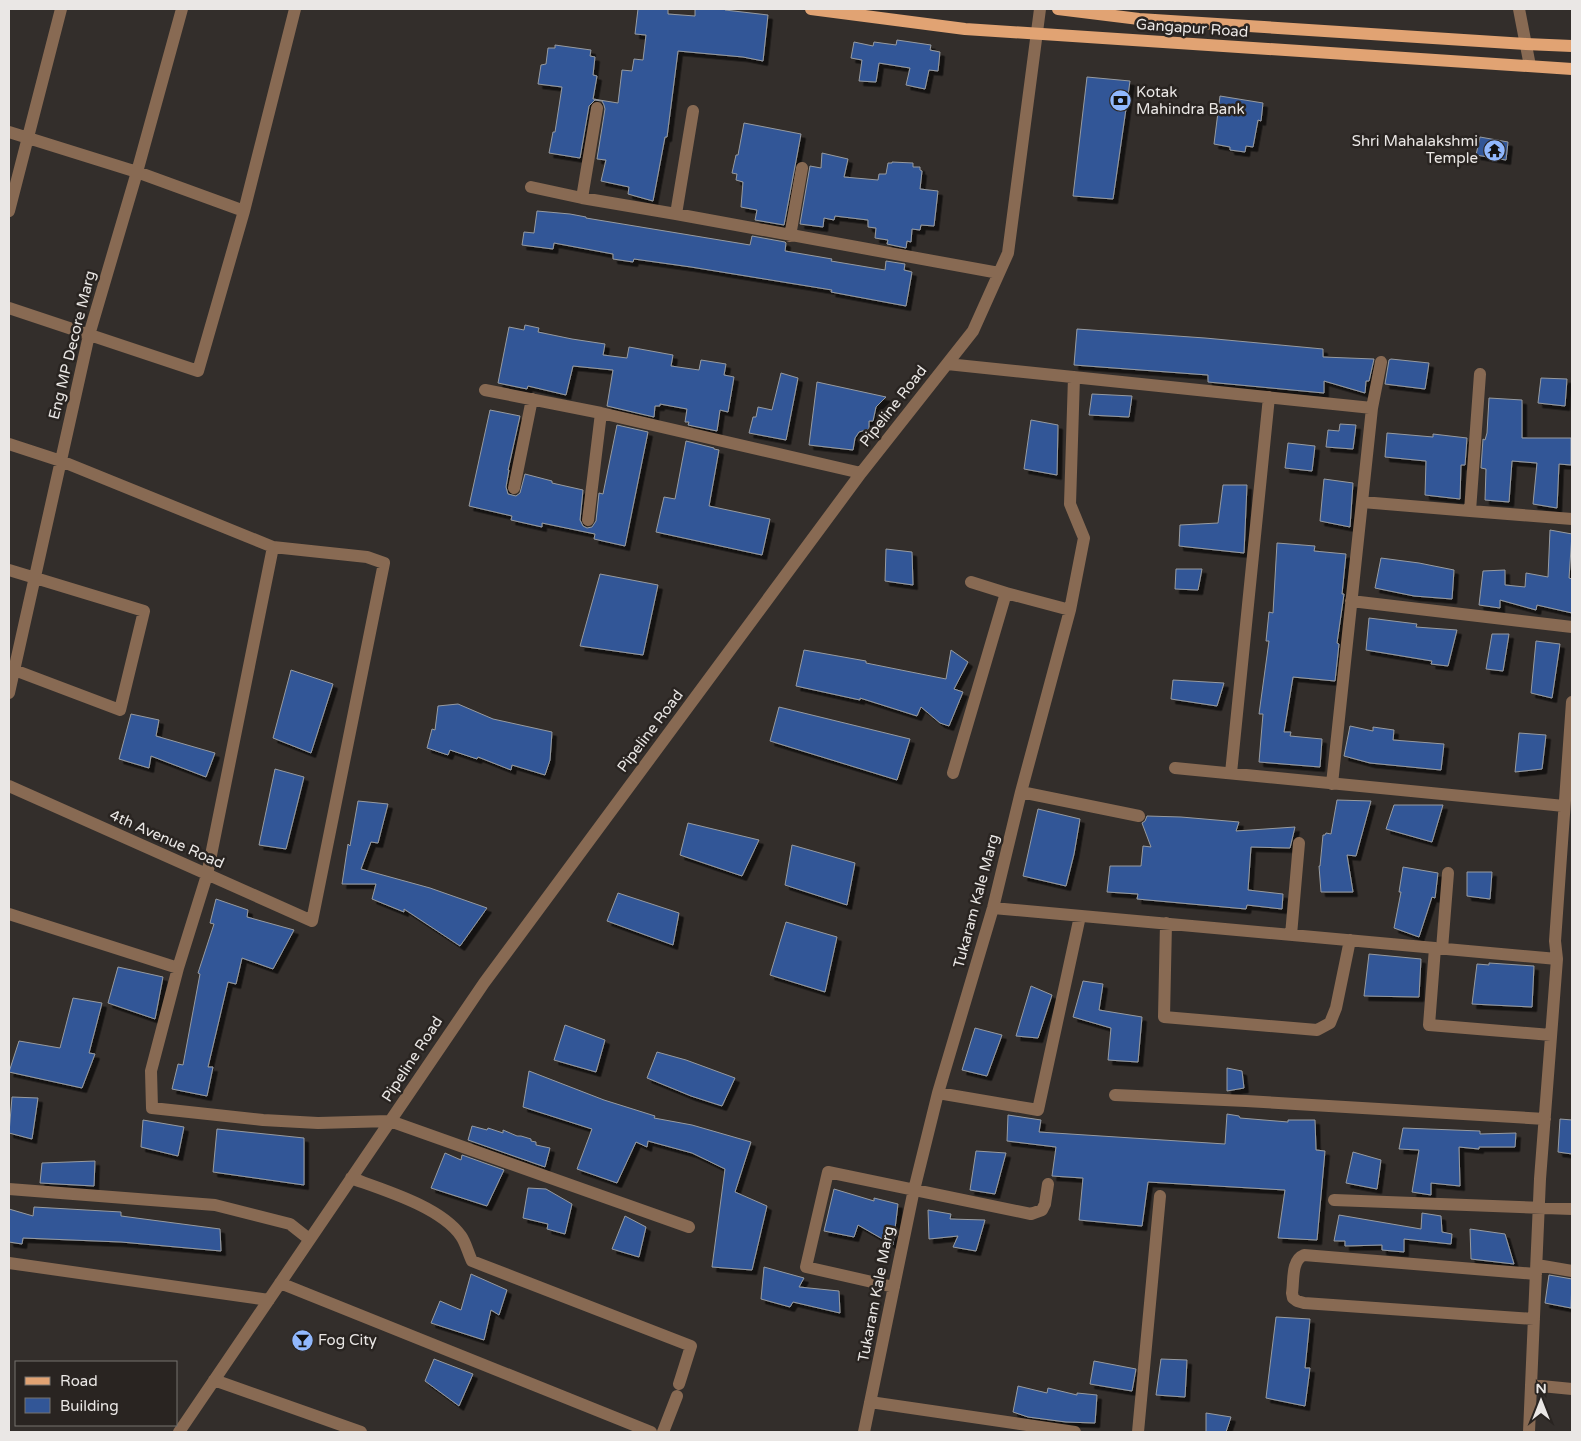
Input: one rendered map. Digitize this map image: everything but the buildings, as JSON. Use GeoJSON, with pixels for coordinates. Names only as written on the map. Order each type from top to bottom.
{"type":"FeatureCollection","features":[{"type":"Feature","properties":{"kind":"main road","name":"Gangapur Road"},"geometry":{"type":"LineString","coordinates":[[811,9],[964,29],[1036,35],[1572,69]]}},
{"type":"Feature","properties":{"kind":"main road","name":"Gangapur Road"},"geometry":{"type":"LineString","coordinates":[[1058,9],[1139,18],[1572,46]]}},
{"type":"Feature","properties":{"kind":"street"},"geometry":{"type":"LineString","coordinates":[[9,211],[62,9]]}},
{"type":"Feature","properties":{"kind":"street","name":"Eng MP Decore Marg"},"geometry":{"type":"LineString","coordinates":[[9,693],[11,669],[35,578],[89,335],[182,9]]}},
{"type":"Feature","properties":{"kind":"street"},"geometry":{"type":"LineString","coordinates":[[9,308],[198,371],[244,211],[295,9]]}},
{"type":"Feature","properties":{"kind":"street","name":"Pipeline Road"},"geometry":{"type":"LineString","coordinates":[[179,1432],[458,1019],[861,473],[973,331],[1008,253],[1040,9]]}},
{"type":"Feature","properties":{"kind":"street"},"geometry":{"type":"LineString","coordinates":[[1519,9],[1530,66]]}},
{"type":"Feature","properties":{"kind":"street"},"geometry":{"type":"LineString","coordinates":[[582,198],[597,108]]}},
{"type":"Feature","properties":{"kind":"street"},"geometry":{"type":"LineString","coordinates":[[676,214],[693,112]]}},
{"type":"Feature","properties":{"kind":"street"},"geometry":{"type":"LineString","coordinates":[[9,132],[137,172],[244,211]]}},
{"type":"Feature","properties":{"kind":"street"},"geometry":{"type":"LineString","coordinates":[[790,236],[802,168]]}},
{"type":"Feature","properties":{"kind":"street"},"geometry":{"type":"LineString","coordinates":[[531,187],[582,198],[999,273]]}},
{"type":"Feature","properties":{"kind":"street"},"geometry":{"type":"LineString","coordinates":[[1332,784],[1372,408],[1381,362]]}},
{"type":"Feature","properties":{"kind":"street"},"geometry":{"type":"LineString","coordinates":[[947,364],[1372,408]]}},
{"type":"Feature","properties":{"kind":"street"},"geometry":{"type":"LineString","coordinates":[[1470,511],[1480,374]]}},
{"type":"Feature","properties":{"kind":"street","name":"Tukaram Kale Marg"},"geometry":{"type":"LineString","coordinates":[[864,1432],[914,1190],[938,1093],[993,908],[1021,792],[1070,610],[1084,538],[1070,504],[1074,377]]}},
{"type":"Feature","properties":{"kind":"street"},"geometry":{"type":"LineString","coordinates":[[485,390],[601,413],[861,473]]}},
{"type":"Feature","properties":{"kind":"street"},"geometry":{"type":"LineString","coordinates":[[514,488],[532,398]]}},
{"type":"Feature","properties":{"kind":"street"},"geometry":{"type":"LineString","coordinates":[[1231,773],[1269,398]]}},
{"type":"Feature","properties":{"kind":"street"},"geometry":{"type":"LineString","coordinates":[[588,520],[601,413]]}},
{"type":"Feature","properties":{"kind":"street"},"geometry":{"type":"LineString","coordinates":[[9,444],[62,461],[273,547],[207,875],[178,968],[151,1071],[152,1108],[263,1120],[318,1123],[390,1121],[689,1227]]}},
{"type":"Feature","properties":{"kind":"street"},"geometry":{"type":"LineString","coordinates":[[1362,502],[1572,519]]}},
{"type":"Feature","properties":{"kind":"street","name":"4th Avenue Road"},"geometry":{"type":"LineString","coordinates":[[9,786],[312,921],[384,563],[367,557],[273,547]]}},
{"type":"Feature","properties":{"kind":"street"},"geometry":{"type":"LineString","coordinates":[[9,570],[144,611],[120,710],[11,669]]}},
{"type":"Feature","properties":{"kind":"street"},"geometry":{"type":"LineString","coordinates":[[971,582],[1070,610]]}},
{"type":"Feature","properties":{"kind":"street"},"geometry":{"type":"LineString","coordinates":[[953,774],[1006,593]]}},
{"type":"Feature","properties":{"kind":"street"},"geometry":{"type":"LineString","coordinates":[[1351,601],[1572,627]]}},
{"type":"Feature","properties":{"kind":"street"},"geometry":{"type":"LineString","coordinates":[[1529,1432],[1539,1208],[1557,959],[1554,941],[1572,702]]}},
{"type":"Feature","properties":{"kind":"street"},"geometry":{"type":"LineString","coordinates":[[1175,768],[1564,806]]}},
{"type":"Feature","properties":{"kind":"street"},"geometry":{"type":"LineString","coordinates":[[1021,792],[1139,816]]}},
{"type":"Feature","properties":{"kind":"street"},"geometry":{"type":"LineString","coordinates":[[1291,934],[1299,843]]}},
{"type":"Feature","properties":{"kind":"street"},"geometry":{"type":"LineString","coordinates":[[1448,873],[1429,1025],[1551,1035]]}},
{"type":"Feature","properties":{"kind":"street"},"geometry":{"type":"LineString","coordinates":[[993,908],[1557,959]]}},
{"type":"Feature","properties":{"kind":"street"},"geometry":{"type":"LineString","coordinates":[[9,914],[178,968]]}},
{"type":"Feature","properties":{"kind":"street"},"geometry":{"type":"LineString","coordinates":[[938,1093],[1038,1110],[1080,916]]}},
{"type":"Feature","properties":{"kind":"street"},"geometry":{"type":"LineString","coordinates":[[1166,923],[1164,1017],[1317,1030],[1330,1024],[1336,1008],[1350,940]]}},
{"type":"Feature","properties":{"kind":"street"},"geometry":{"type":"LineString","coordinates":[[1115,1095],[1545,1118]]}},
{"type":"Feature","properties":{"kind":"street"},"geometry":{"type":"LineString","coordinates":[[894,1287],[806,1267],[828,1172],[1031,1214],[1042,1210],[1045,1204],[1048,1184]]}},
{"type":"Feature","properties":{"kind":"street"},"geometry":{"type":"LineString","coordinates":[[351,1178],[404,1198],[449,1223],[461,1237],[472,1261],[691,1346],[663,1432]]}},
{"type":"Feature","properties":{"kind":"street"},"geometry":{"type":"LineString","coordinates":[[9,1189],[215,1205],[290,1224],[309,1239]]}},
{"type":"Feature","properties":{"kind":"street"},"geometry":{"type":"LineString","coordinates":[[1138,1432],[1160,1196]]}},
{"type":"Feature","properties":{"kind":"street"},"geometry":{"type":"LineString","coordinates":[[1334,1200],[1572,1210]]}},
{"type":"Feature","properties":{"kind":"street"},"geometry":{"type":"LineString","coordinates":[[1534,1319],[1297,1301],[1293,1298],[1292,1293],[1296,1262],[1299,1257],[1304,1255],[1572,1271]]}},
{"type":"Feature","properties":{"kind":"street"},"geometry":{"type":"LineString","coordinates":[[9,1263],[269,1300]]}},
{"type":"Feature","properties":{"kind":"street"},"geometry":{"type":"LineString","coordinates":[[280,1283],[651,1432]]}},
{"type":"Feature","properties":{"kind":"street"},"geometry":{"type":"LineString","coordinates":[[214,1380],[361,1432]]}},
{"type":"Feature","properties":{"kind":"street"},"geometry":{"type":"LineString","coordinates":[[1531,1385],[1572,1389]]}},
{"type":"Feature","properties":{"kind":"street"},"geometry":{"type":"LineString","coordinates":[[870,1402],[1037,1429],[1075,1432]]}},
{"type":"Feature","properties":{"kind":"place","name":"Kotak Mahindra Bank"},"geometry":{"type":"Point","coordinates":[1120,101]}},
{"type":"Feature","properties":{"kind":"place","name":"Shri Mahalakshmi Temple"},"geometry":{"type":"Point","coordinates":[1494,150]}},
{"type":"Feature","properties":{"kind":"place","name":"Fog City"},"geometry":{"type":"Point","coordinates":[302,1340]}}]}
